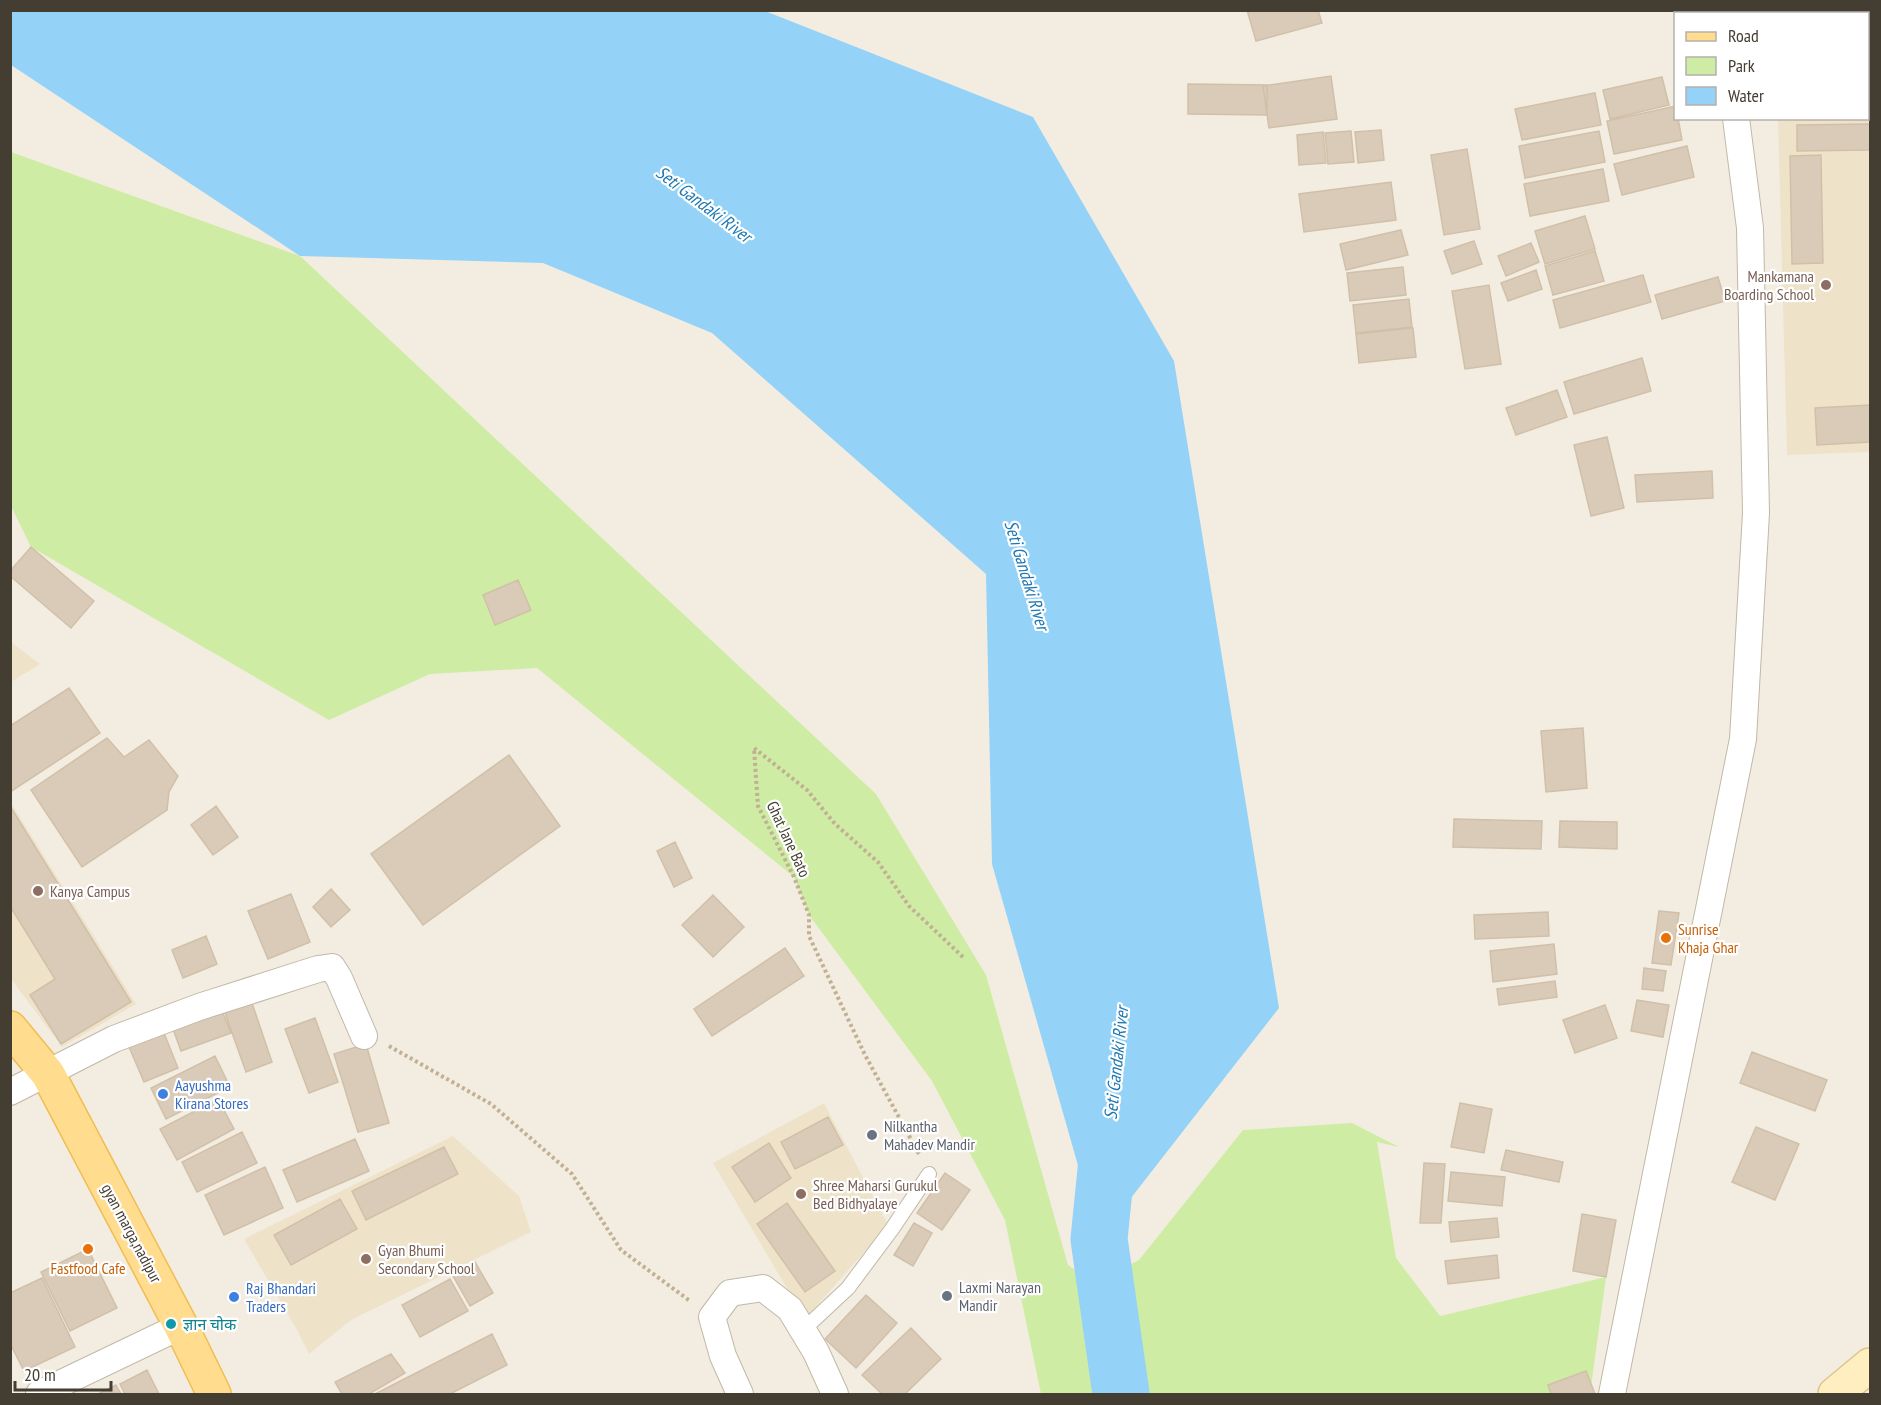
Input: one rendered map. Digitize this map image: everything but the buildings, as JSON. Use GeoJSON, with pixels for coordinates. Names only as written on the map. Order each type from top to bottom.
{"type":"FeatureCollection","features":[{"type":"Feature","properties":{"kind":"main road","name":"gyan marga,nadipur"},"geometry":{"type":"LineString","coordinates":[[10,1028],[48,1074],[181,1326],[214,1395]]}},
{"type":"Feature","properties":{"kind":"main road"},"geometry":{"type":"LineString","coordinates":[[1835,1395],[1870,1365]]}},
{"type":"Feature","properties":{"kind":"street"},"geometry":{"type":"LineString","coordinates":[[1612,1395],[1743,740],[1756,513],[1750,228],[1736,120]]}},
{"type":"Feature","properties":{"kind":"street"},"geometry":{"type":"LineString","coordinates":[[10,1092],[114,1039],[199,1007],[325,968],[332,967],[339,978],[364,1035]]}},
{"type":"Feature","properties":{"kind":"street"},"geometry":{"type":"LineString","coordinates":[[740,1395],[723,1356],[712,1317],[730,1293],[763,1288],[790,1309],[816,1352],[836,1395]]}},
{"type":"Feature","properties":{"kind":"street"},"geometry":{"type":"LineString","coordinates":[[39,1395],[181,1326]]}},
{"type":"Feature","properties":{"kind":"lane"},"geometry":{"type":"LineString","coordinates":[[803,1330],[848,1287],[892,1229],[929,1174]]}},
{"type":"Feature","properties":{"kind":"path","name":"Ghat Jane Bato"},"geometry":{"type":"LineString","coordinates":[[929,1174],[909,1133],[859,1045],[809,936],[809,915],[794,877],[758,806],[754,748],[807,790],[835,824],[878,862],[909,906],[964,959]]}},
{"type":"Feature","properties":{"kind":"path"},"geometry":{"type":"LineString","coordinates":[[364,1035],[389,1046],[491,1104],[572,1174],[621,1250],[712,1317]]}},
{"type":"Feature","properties":{"kind":"shaded area","name":"Mankamana Boarding School"},"geometry":{"type":"Polygon","coordinates":[[[1869,110],[1870,452],[1787,455],[1778,120],[1869,120],[1869,110]]]}},
{"type":"Feature","properties":{"kind":"shaded area"},"geometry":{"type":"Polygon","coordinates":[[[11,642],[40,664],[10,682],[11,642]]]}},
{"type":"Feature","properties":{"kind":"shaded area","name":"Kanya Campus"},"geometry":{"type":"Polygon","coordinates":[[[11,803],[136,1004],[62,1047],[11,979],[11,803]]]}},
{"type":"Feature","properties":{"kind":"shaded area","name":"Shree Maharsi Gurukul Bed Bidhyalaye"},"geometry":{"type":"Polygon","coordinates":[[[824,1103],[888,1225],[805,1319],[713,1163],[824,1103]]]}},
{"type":"Feature","properties":{"kind":"shaded area","name":"Gyan Bhumi Secondary School"},"geometry":{"type":"Polygon","coordinates":[[[453,1136],[519,1196],[531,1232],[351,1320],[309,1354],[244,1239],[453,1136]]]}},
{"type":"Feature","properties":{"kind":"green space"},"geometry":{"type":"Polygon","coordinates":[[[11,152],[300,256],[876,794],[986,975],[1068,1265],[1093,1283],[1139,1260],[1243,1130],[1352,1123],[1399,1147],[1377,1142],[1396,1258],[1440,1316],[1606,1277],[1590,1394],[1041,1394],[1005,1220],[932,1081],[809,915],[794,877],[537,668],[430,674],[329,720],[31,547],[11,506],[11,152]]]}},
{"type":"Feature","properties":{"kind":"water"},"geometry":{"type":"Polygon","coordinates":[[[10,11],[765,11],[1033,117],[1174,361],[1279,1008],[1099,1239],[992,864],[986,574],[712,333],[543,263],[300,256],[11,65],[10,11]]]}},
{"type":"Feature","properties":{"kind":"waterway","name":"Seti Gandaki River"},"geometry":{"type":"LineString","coordinates":[[1107,1160],[1099,1239],[1121,1394]]}},
{"type":"Feature","properties":{"kind":"place","name":"Mankamana Boarding School"},"geometry":{"type":"Point","coordinates":[1826,285]}},
{"type":"Feature","properties":{"kind":"place","name":"Kanya Campus"},"geometry":{"type":"Point","coordinates":[38,891]}},
{"type":"Feature","properties":{"kind":"place","name":"Sunrise Khaja Ghar"},"geometry":{"type":"Point","coordinates":[1666,938]}},
{"type":"Feature","properties":{"kind":"place","name":"Aayushma Kirana Stores"},"geometry":{"type":"Point","coordinates":[163,1094]}},
{"type":"Feature","properties":{"kind":"place","name":"Nilkantha Mahadev Mandir"},"geometry":{"type":"Point","coordinates":[872,1135]}},
{"type":"Feature","properties":{"kind":"place","name":"Shree Maharsi Gurukul Bed Bidhyalaye"},"geometry":{"type":"Point","coordinates":[801,1194]}},
{"type":"Feature","properties":{"kind":"place","name":"Fastfood Cafe"},"geometry":{"type":"Point","coordinates":[88,1249]}},
{"type":"Feature","properties":{"kind":"place","name":"Gyan Bhumi Secondary School"},"geometry":{"type":"Point","coordinates":[366,1259]}},
{"type":"Feature","properties":{"kind":"place","name":"Laxmi Narayan Mandir"},"geometry":{"type":"Point","coordinates":[947,1296]}},
{"type":"Feature","properties":{"kind":"place","name":"Raj Bhandari Traders"},"geometry":{"type":"Point","coordinates":[234,1297]}},
{"type":"Feature","properties":{"kind":"place","name":"ज्ञान चोक"},"geometry":{"type":"Point","coordinates":[171,1324]}}]}
